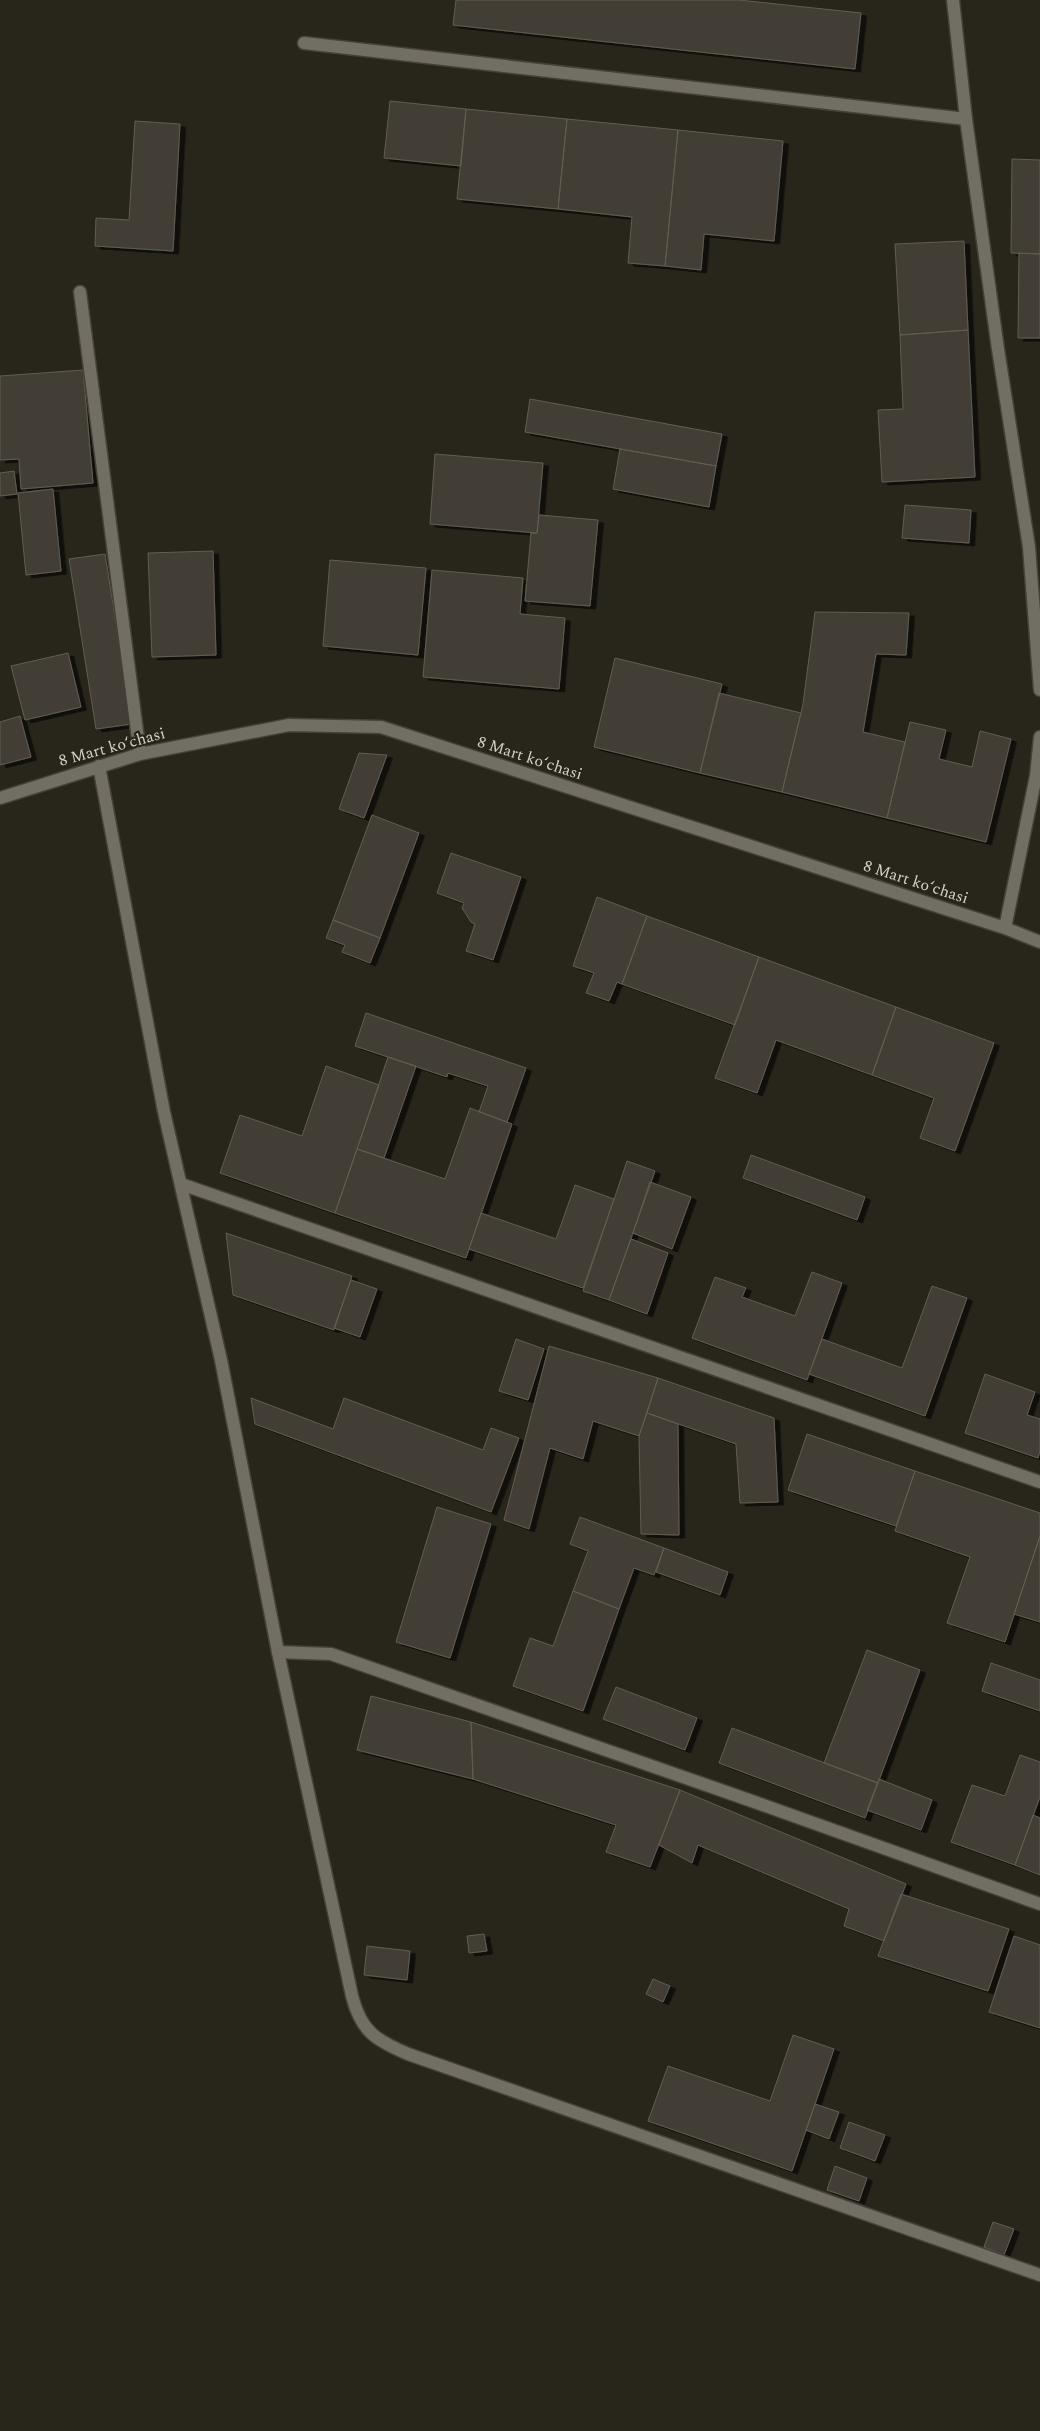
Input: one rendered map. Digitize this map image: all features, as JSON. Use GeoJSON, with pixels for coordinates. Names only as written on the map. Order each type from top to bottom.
{"type":"FeatureCollection","features":[{"type":"Feature","properties":{"kind":"street"},"geometry":{"type":"LineString","coordinates":[[953,0],[966,119],[998,349],[1029,547],[1040,690]]}},
{"type":"Feature","properties":{"kind":"street"},"geometry":{"type":"LineString","coordinates":[[304,43],[966,119]]}},
{"type":"Feature","properties":{"kind":"street"},"geometry":{"type":"LineString","coordinates":[[80,292],[140,754]]}},
{"type":"Feature","properties":{"kind":"street","name":"8 Mart koʻchasi"},"geometry":{"type":"LineString","coordinates":[[0,798],[140,754],[288,726],[381,727],[1005,928],[1040,942]]}},
{"type":"Feature","properties":{"kind":"street"},"geometry":{"type":"LineString","coordinates":[[1005,928],[1036,776],[1040,737]]}},
{"type":"Feature","properties":{"kind":"street"},"geometry":{"type":"LineString","coordinates":[[99,766],[164,1112],[222,1360],[278,1652],[357,2016],[368,2032],[385,2044],[408,2054],[1040,2275]]}},
{"type":"Feature","properties":{"kind":"street"},"geometry":{"type":"LineString","coordinates":[[181,1184],[1040,1482]]}},
{"type":"Feature","properties":{"kind":"street"},"geometry":{"type":"LineString","coordinates":[[278,1652],[331,1654],[750,1800],[1040,1904]]}},
{"type":"Feature","properties":{"kind":"building"},"geometry":{"type":"Polygon","coordinates":[[[456,0],[739,0],[861,13],[855,69],[453,25],[456,0]]]}},
{"type":"Feature","properties":{"kind":"building"},"geometry":{"type":"Polygon","coordinates":[[[390,101],[466,109],[461,166],[384,158],[390,101]]]}},
{"type":"Feature","properties":{"kind":"building"},"geometry":{"type":"Polygon","coordinates":[[[466,109],[567,119],[558,209],[457,199],[466,109]]]}},
{"type":"Feature","properties":{"kind":"building"},"geometry":{"type":"Polygon","coordinates":[[[567,119],[678,130],[665,266],[628,263],[632,217],[558,209],[567,119]]]}},
{"type":"Feature","properties":{"kind":"building"},"geometry":{"type":"Polygon","coordinates":[[[135,121],[180,124],[173,251],[95,246],[96,218],[129,220],[135,121]]]}},
{"type":"Feature","properties":{"kind":"building"},"geometry":{"type":"Polygon","coordinates":[[[678,130],[783,141],[774,241],[704,234],[701,270],[665,266],[678,130]]]}},
{"type":"Feature","properties":{"kind":"building"},"geometry":{"type":"Polygon","coordinates":[[[1012,159],[1040,160],[1040,254],[1011,253],[1012,159]]]}},
{"type":"Feature","properties":{"kind":"building"},"geometry":{"type":"Polygon","coordinates":[[[964,241],[968,330],[900,335],[895,244],[964,241]]]}},
{"type":"Feature","properties":{"kind":"building"},"geometry":{"type":"Polygon","coordinates":[[[1019,253],[1040,254],[1040,338],[1018,338],[1019,253]]]}},
{"type":"Feature","properties":{"kind":"building"},"geometry":{"type":"Polygon","coordinates":[[[968,330],[975,477],[882,482],[878,410],[903,409],[900,335],[968,330]]]}},
{"type":"Feature","properties":{"kind":"building"},"geometry":{"type":"Polygon","coordinates":[[[83,370],[93,483],[21,489],[19,459],[0,460],[0,376],[83,370]]]}},
{"type":"Feature","properties":{"kind":"building"},"geometry":{"type":"Polygon","coordinates":[[[530,399],[722,434],[716,466],[525,432],[530,399]]]}},
{"type":"Feature","properties":{"kind":"building"},"geometry":{"type":"Polygon","coordinates":[[[620,449],[716,466],[709,507],[613,489],[620,449]]]}},
{"type":"Feature","properties":{"kind":"building"},"geometry":{"type":"Polygon","coordinates":[[[435,454],[543,463],[537,533],[430,524],[435,454]]]}},
{"type":"Feature","properties":{"kind":"building"},"geometry":{"type":"Polygon","coordinates":[[[14,471],[17,494],[0,496],[0,473],[14,471]]]}},
{"type":"Feature","properties":{"kind":"building"},"geometry":{"type":"Polygon","coordinates":[[[53,489],[61,571],[26,575],[18,493],[53,489]]]}},
{"type":"Feature","properties":{"kind":"building"},"geometry":{"type":"Polygon","coordinates":[[[905,505],[971,510],[969,543],[902,538],[905,505]]]}},
{"type":"Feature","properties":{"kind":"building"},"geometry":{"type":"Polygon","coordinates":[[[539,515],[598,520],[590,606],[525,601],[531,533],[537,533],[539,515]]]}},
{"type":"Feature","properties":{"kind":"building"},"geometry":{"type":"Polygon","coordinates":[[[213,551],[216,655],[152,657],[148,553],[213,551]]]}},
{"type":"Feature","properties":{"kind":"building"},"geometry":{"type":"Polygon","coordinates":[[[105,554],[132,724],[96,729],[69,559],[105,554]]]}},
{"type":"Feature","properties":{"kind":"building"},"geometry":{"type":"Polygon","coordinates":[[[330,560],[426,568],[418,655],[323,646],[330,560]]]}},
{"type":"Feature","properties":{"kind":"building"},"geometry":{"type":"Polygon","coordinates":[[[432,570],[523,578],[520,614],[565,618],[559,689],[423,677],[432,570]]]}},
{"type":"Feature","properties":{"kind":"building"},"geometry":{"type":"Polygon","coordinates":[[[815,612],[909,613],[906,655],[876,654],[863,732],[905,742],[887,818],[782,792],[803,704],[815,612]]]}},
{"type":"Feature","properties":{"kind":"building"},"geometry":{"type":"Polygon","coordinates":[[[68,653],[81,707],[25,720],[11,666],[68,653]]]}},
{"type":"Feature","properties":{"kind":"building"},"geometry":{"type":"Polygon","coordinates":[[[615,658],[722,684],[700,773],[594,747],[615,658]]]}},
{"type":"Feature","properties":{"kind":"building"},"geometry":{"type":"Polygon","coordinates":[[[719,693],[801,713],[782,792],[700,773],[719,693]]]}},
{"type":"Feature","properties":{"kind":"building"},"geometry":{"type":"Polygon","coordinates":[[[20,716],[31,757],[0,765],[0,722],[20,716]]]}},
{"type":"Feature","properties":{"kind":"building"},"geometry":{"type":"Polygon","coordinates":[[[910,722],[946,730],[939,759],[972,767],[980,731],[1011,739],[986,842],[887,818],[910,722]]]}},
{"type":"Feature","properties":{"kind":"building"},"geometry":{"type":"Polygon","coordinates":[[[359,753],[387,755],[364,818],[339,809],[359,753]]]}},
{"type":"Feature","properties":{"kind":"building"},"geometry":{"type":"Polygon","coordinates":[[[372,815],[419,833],[380,938],[333,920],[372,815]]]}},
{"type":"Feature","properties":{"kind":"building"},"geometry":{"type":"Polygon","coordinates":[[[451,853],[521,877],[493,960],[466,951],[475,924],[471,922],[462,908],[464,903],[437,893],[451,853]]]}},
{"type":"Feature","properties":{"kind":"building"},"geometry":{"type":"Polygon","coordinates":[[[597,897],[647,916],[622,984],[617,982],[609,1001],[586,993],[594,973],[573,966],[597,897]]]}},
{"type":"Feature","properties":{"kind":"building"},"geometry":{"type":"Polygon","coordinates":[[[647,916],[759,957],[735,1025],[622,984],[647,916]]]}},
{"type":"Feature","properties":{"kind":"building"},"geometry":{"type":"Polygon","coordinates":[[[333,920],[380,938],[370,963],[342,952],[345,945],[326,938],[333,920]]]}},
{"type":"Feature","properties":{"kind":"building"},"geometry":{"type":"Polygon","coordinates":[[[759,957],[896,1007],[872,1075],[776,1040],[757,1093],[715,1078],[759,957]]]}},
{"type":"Feature","properties":{"kind":"building"},"geometry":{"type":"Polygon","coordinates":[[[896,1007],[994,1043],[955,1151],[920,1138],[934,1098],[872,1075],[896,1007]]]}},
{"type":"Feature","properties":{"kind":"building"},"geometry":{"type":"Polygon","coordinates":[[[366,1013],[526,1068],[507,1122],[479,1112],[488,1086],[448,1073],[447,1077],[355,1046],[366,1013]]]}},
{"type":"Feature","properties":{"kind":"building"},"geometry":{"type":"Polygon","coordinates":[[[388,1057],[416,1066],[384,1158],[357,1149],[388,1057]]]}},
{"type":"Feature","properties":{"kind":"building"},"geometry":{"type":"Polygon","coordinates":[[[326,1066],[379,1085],[335,1213],[220,1173],[240,1115],[302,1136],[326,1066]]]}},
{"type":"Feature","properties":{"kind":"building"},"geometry":{"type":"Polygon","coordinates":[[[470,1108],[512,1124],[466,1258],[335,1213],[357,1149],[445,1179],[470,1108]]]}},
{"type":"Feature","properties":{"kind":"building"},"geometry":{"type":"Polygon","coordinates":[[[751,1155],[865,1197],[857,1220],[743,1178],[751,1155]]]}},
{"type":"Feature","properties":{"kind":"building"},"geometry":{"type":"Polygon","coordinates":[[[627,1161],[655,1171],[609,1300],[583,1291],[627,1161]]]}},
{"type":"Feature","properties":{"kind":"building"},"geometry":{"type":"Polygon","coordinates":[[[650,1182],[691,1197],[672,1249],[633,1233],[650,1182]]]}},
{"type":"Feature","properties":{"kind":"building"},"geometry":{"type":"Polygon","coordinates":[[[575,1185],[614,1199],[583,1288],[469,1249],[481,1213],[556,1239],[575,1185]]]}},
{"type":"Feature","properties":{"kind":"building"},"geometry":{"type":"Polygon","coordinates":[[[226,1233],[352,1276],[334,1330],[233,1295],[226,1233]]]}},
{"type":"Feature","properties":{"kind":"building"},"geometry":{"type":"Polygon","coordinates":[[[631,1239],[668,1253],[647,1314],[609,1300],[631,1239]]]}},
{"type":"Feature","properties":{"kind":"building"},"geometry":{"type":"Polygon","coordinates":[[[812,1272],[842,1283],[807,1380],[692,1338],[715,1277],[746,1288],[742,1297],[795,1316],[812,1272]]]}},
{"type":"Feature","properties":{"kind":"building"},"geometry":{"type":"Polygon","coordinates":[[[351,1280],[377,1289],[360,1337],[334,1328],[351,1280]]]}},
{"type":"Feature","properties":{"kind":"building"},"geometry":{"type":"Polygon","coordinates":[[[932,1286],[967,1298],[925,1416],[809,1374],[822,1339],[902,1368],[932,1286]]]}},
{"type":"Feature","properties":{"kind":"building"},"geometry":{"type":"Polygon","coordinates":[[[516,1339],[544,1349],[528,1400],[499,1391],[516,1339]]]}},
{"type":"Feature","properties":{"kind":"building"},"geometry":{"type":"Polygon","coordinates":[[[549,1346],[658,1378],[639,1436],[593,1421],[583,1459],[550,1448],[529,1529],[504,1520],[549,1346]]]}},
{"type":"Feature","properties":{"kind":"building"},"geometry":{"type":"Polygon","coordinates":[[[985,1374],[1035,1392],[1027,1415],[1040,1419],[1040,1451],[1038,1458],[965,1433],[985,1374]]]}},
{"type":"Feature","properties":{"kind":"building"},"geometry":{"type":"Polygon","coordinates":[[[658,1378],[774,1418],[778,1502],[740,1503],[736,1444],[647,1413],[658,1378]]]}},
{"type":"Feature","properties":{"kind":"building"},"geometry":{"type":"Polygon","coordinates":[[[251,1398],[333,1429],[344,1398],[483,1450],[491,1428],[519,1438],[491,1512],[255,1424],[251,1398]]]}},
{"type":"Feature","properties":{"kind":"building"},"geometry":{"type":"Polygon","coordinates":[[[647,1413],[678,1424],[679,1535],[641,1534],[639,1436],[647,1413]]]}},
{"type":"Feature","properties":{"kind":"building"},"geometry":{"type":"Polygon","coordinates":[[[807,1434],[915,1471],[896,1526],[788,1490],[807,1434]]]}},
{"type":"Feature","properties":{"kind":"building"},"geometry":{"type":"Polygon","coordinates":[[[915,1471],[1040,1513],[1040,1536],[1005,1642],[947,1623],[970,1557],[895,1531],[915,1471]]]}},
{"type":"Feature","properties":{"kind":"building"},"geometry":{"type":"Polygon","coordinates":[[[437,1507],[491,1524],[450,1658],[396,1642],[437,1507]]]}},
{"type":"Feature","properties":{"kind":"building"},"geometry":{"type":"Polygon","coordinates":[[[580,1517],[664,1548],[654,1575],[634,1568],[619,1609],[573,1591],[588,1551],[570,1544],[580,1517]]]}},
{"type":"Feature","properties":{"kind":"building"},"geometry":{"type":"Polygon","coordinates":[[[1040,1536],[1040,1622],[1014,1614],[1040,1536]]]}},
{"type":"Feature","properties":{"kind":"building"},"geometry":{"type":"Polygon","coordinates":[[[664,1548],[728,1572],[720,1595],[656,1572],[664,1548]]]}},
{"type":"Feature","properties":{"kind":"building"},"geometry":{"type":"Polygon","coordinates":[[[573,1591],[619,1609],[583,1711],[513,1686],[530,1638],[553,1646],[573,1591]]]}},
{"type":"Feature","properties":{"kind":"building"},"geometry":{"type":"Polygon","coordinates":[[[867,1650],[920,1670],[878,1783],[824,1763],[867,1650]]]}},
{"type":"Feature","properties":{"kind":"building"},"geometry":{"type":"Polygon","coordinates":[[[991,1663],[1040,1680],[1040,1711],[982,1691],[991,1663]]]}},
{"type":"Feature","properties":{"kind":"building"},"geometry":{"type":"Polygon","coordinates":[[[616,1687],[697,1718],[685,1750],[603,1719],[616,1687]]]}},
{"type":"Feature","properties":{"kind":"building"},"geometry":{"type":"Polygon","coordinates":[[[371,1696],[471,1722],[473,1779],[357,1750],[371,1696]]]}},
{"type":"Feature","properties":{"kind":"building"},"geometry":{"type":"Polygon","coordinates":[[[471,1722],[680,1790],[650,1867],[606,1852],[616,1825],[473,1779],[471,1722]]]}},
{"type":"Feature","properties":{"kind":"building"},"geometry":{"type":"Polygon","coordinates":[[[732,1728],[878,1783],[865,1818],[719,1763],[732,1728]]]}},
{"type":"Feature","properties":{"kind":"building"},"geometry":{"type":"Polygon","coordinates":[[[1020,1755],[1040,1762],[1040,1797],[1015,1865],[951,1842],[972,1785],[1005,1796],[1020,1755]]]}},
{"type":"Feature","properties":{"kind":"building"},"geometry":{"type":"Polygon","coordinates":[[[879,1779],[932,1800],[921,1830],[867,1810],[879,1779]]]}},
{"type":"Feature","properties":{"kind":"building"},"geometry":{"type":"Polygon","coordinates":[[[680,1790],[906,1884],[884,1941],[844,1926],[849,1909],[698,1845],[692,1863],[659,1845],[680,1790]]]}},
{"type":"Feature","properties":{"kind":"building"},"geometry":{"type":"Polygon","coordinates":[[[1033,1815],[1040,1818],[1040,1875],[1015,1865],[1033,1815]]]}},
{"type":"Feature","properties":{"kind":"building"},"geometry":{"type":"Polygon","coordinates":[[[901,1894],[1009,1929],[988,1991],[878,1956],[901,1894]]]}},
{"type":"Feature","properties":{"kind":"building"},"geometry":{"type":"Polygon","coordinates":[[[484,1934],[487,1951],[469,1953],[467,1936],[484,1934]]]}},
{"type":"Feature","properties":{"kind":"building"},"geometry":{"type":"Polygon","coordinates":[[[1014,1936],[1040,1945],[1040,2028],[989,2012],[1014,1936]]]}},
{"type":"Feature","properties":{"kind":"building"},"geometry":{"type":"Polygon","coordinates":[[[367,1946],[410,1951],[407,1980],[364,1975],[367,1946]]]}},
{"type":"Feature","properties":{"kind":"building"},"geometry":{"type":"Polygon","coordinates":[[[653,1979],[670,1986],[663,2002],[646,1994],[653,1979]]]}},
{"type":"Feature","properties":{"kind":"building"},"geometry":{"type":"Polygon","coordinates":[[[793,2035],[834,2049],[792,2171],[648,2121],[668,2066],[770,2101],[793,2035]]]}},
{"type":"Feature","properties":{"kind":"building"},"geometry":{"type":"Polygon","coordinates":[[[815,2104],[839,2112],[829,2139],[806,2130],[815,2104]]]}},
{"type":"Feature","properties":{"kind":"building"},"geometry":{"type":"Polygon","coordinates":[[[849,2122],[885,2135],[875,2161],[840,2148],[849,2122]]]}},
{"type":"Feature","properties":{"kind":"building"},"geometry":{"type":"Polygon","coordinates":[[[835,2166],[867,2178],[859,2201],[827,2190],[835,2166]]]}},
{"type":"Feature","properties":{"kind":"building"},"geometry":{"type":"Polygon","coordinates":[[[993,2222],[1014,2229],[1004,2255],[984,2247],[993,2222]]]}}]}
